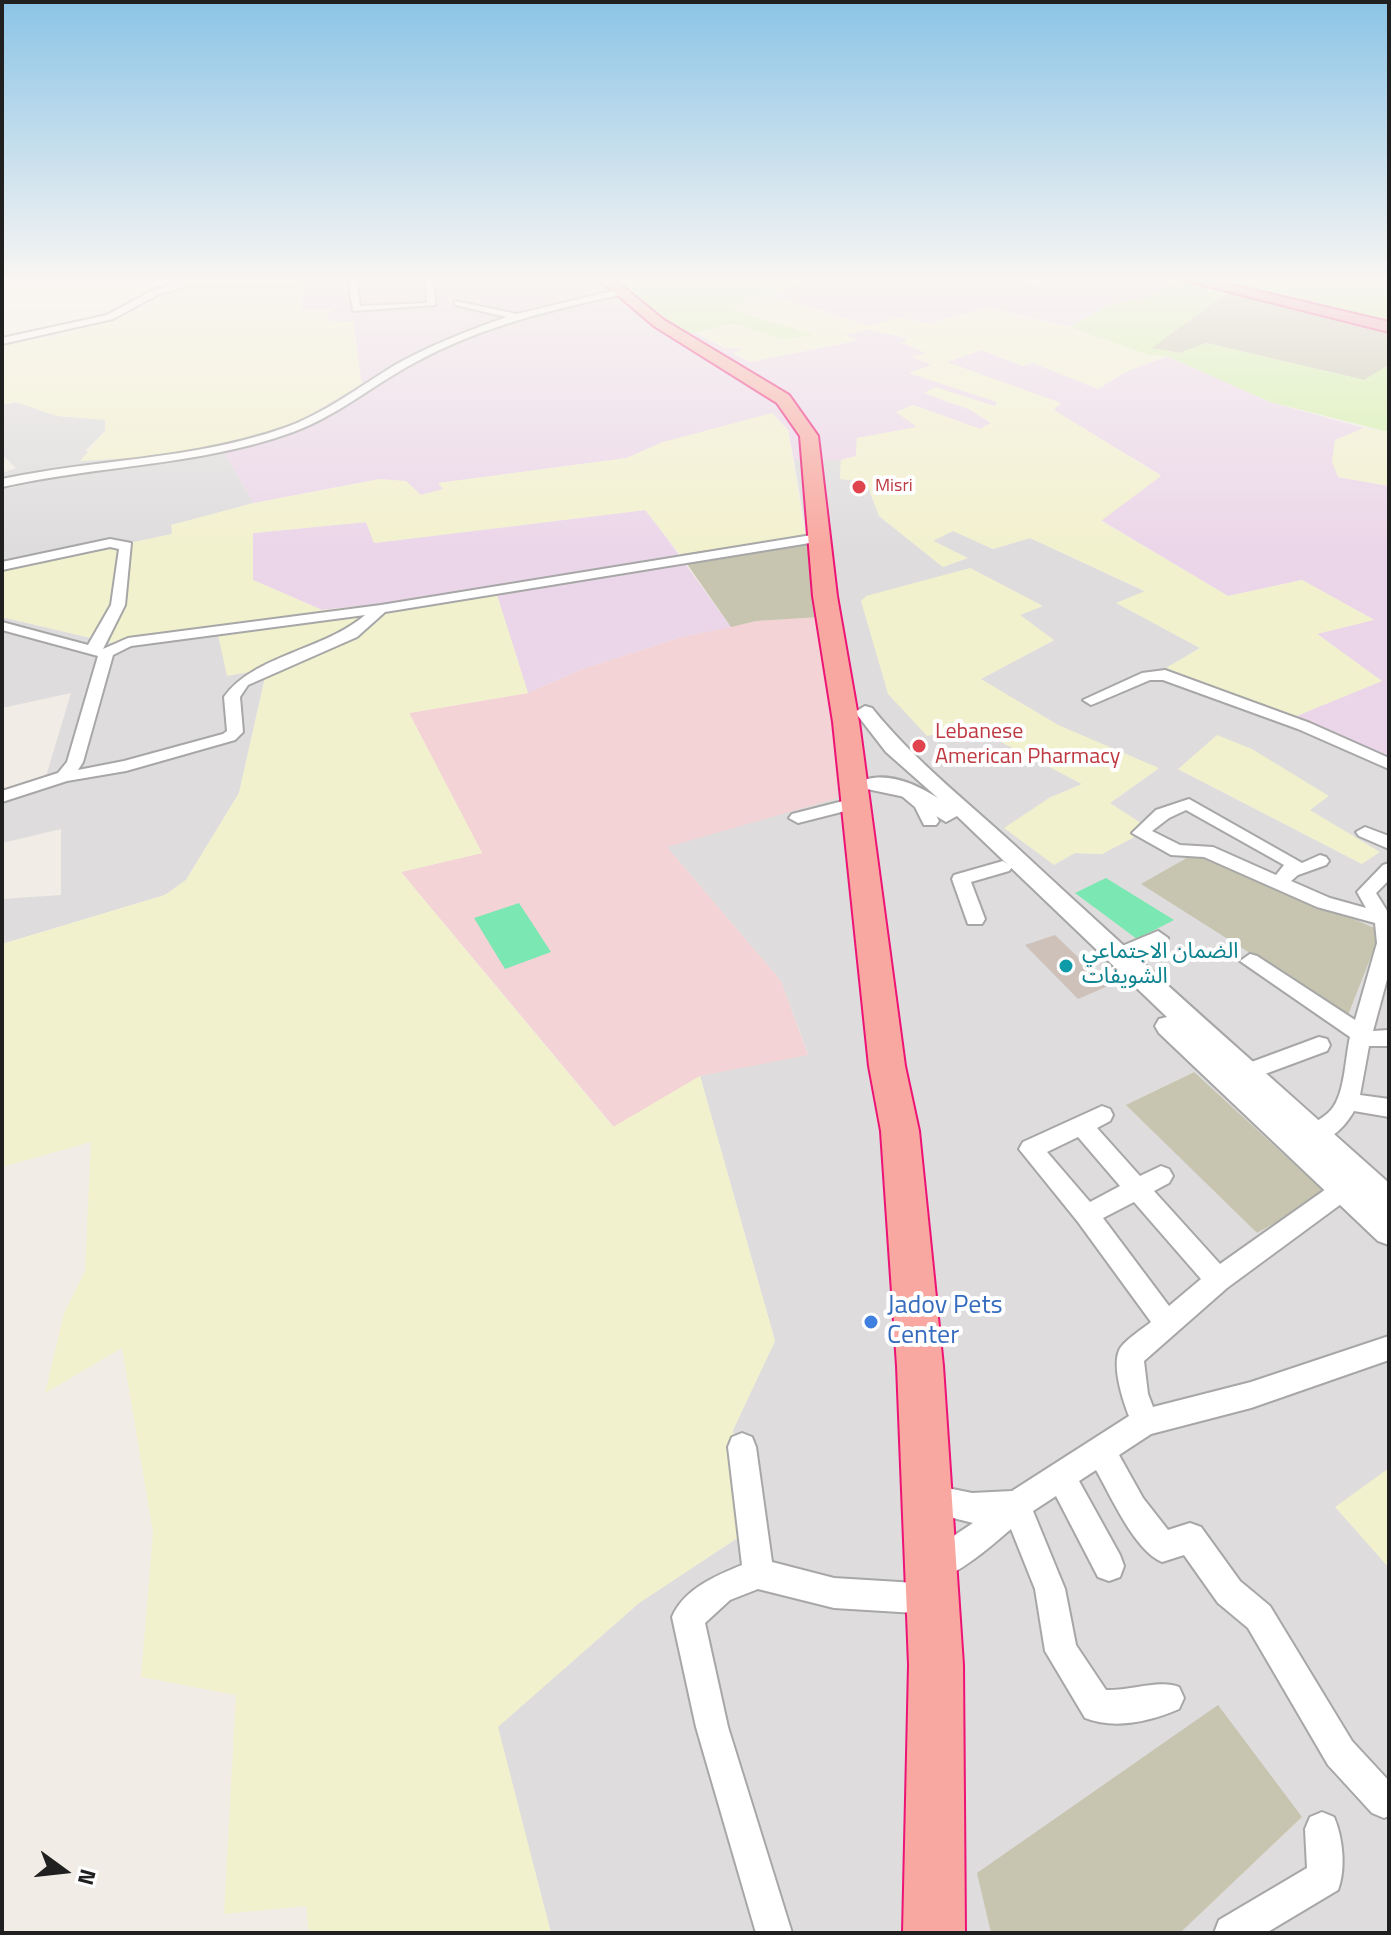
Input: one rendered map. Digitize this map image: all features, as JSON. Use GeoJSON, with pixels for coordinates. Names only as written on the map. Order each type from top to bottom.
{"type":"FeatureCollection","features":[{"type":"Feature","properties":{"kind":"highway"},"geometry":{"type":"LineString","coordinates":[[732,367],[776,394],[793,410],[809,436],[818,538],[876,790]]}},
{"type":"Feature","properties":{"kind":"highway"},"geometry":{"type":"LineString","coordinates":[[744,367],[796,399],[816,419],[824,433],[844,592],[876,790],[885,1052],[900,1131],[928,1499],[936,1665],[934,1933]]}},
{"type":"Feature","properties":{"kind":"street"},"geometry":{"type":"LineString","coordinates":[[2,483],[51,472],[208,451],[276,434],[301,425],[401,367]]}},
{"type":"Feature","properties":{"kind":"street"},"geometry":{"type":"LineString","coordinates":[[2,626],[99,652],[128,642],[381,609],[818,538]]}},
{"type":"Feature","properties":{"kind":"street"},"geometry":{"type":"LineString","coordinates":[[2,566],[110,543],[126,546],[118,605],[99,652],[75,762],[64,777]]}},
{"type":"Feature","properties":{"kind":"street"},"geometry":{"type":"LineString","coordinates":[[2,797],[64,777],[126,766],[229,737],[235,732],[232,697],[243,682],[359,630],[381,609]]}},
{"type":"Feature","properties":{"kind":"street"},"geometry":{"type":"LineString","coordinates":[[1091,700],[1147,676],[1165,675],[1304,726],[1389,764]]}},
{"type":"Feature","properties":{"kind":"street"},"geometry":{"type":"LineString","coordinates":[[865,712],[893,748],[943,790],[1117,956],[1389,1202]]}},
{"type":"Feature","properties":{"kind":"street"},"geometry":{"type":"LineString","coordinates":[[1191,786],[1179,805],[1147,825],[1141,833],[1177,851],[1207,851],[1286,876],[1324,903],[1386,924]]}},
{"type":"Feature","properties":{"kind":"street"},"geometry":{"type":"LineString","coordinates":[[876,790],[922,804],[930,821]]}},
{"type":"Feature","properties":{"kind":"street"},"geometry":{"type":"LineString","coordinates":[[798,818],[876,790],[927,797],[1389,1231]]}},
{"type":"Feature","properties":{"kind":"street"},"geometry":{"type":"LineString","coordinates":[[1179,805],[1189,804],[1284,857],[1293,863],[1286,876]]}},
{"type":"Feature","properties":{"kind":"street"},"geometry":{"type":"LineString","coordinates":[[1365,832],[1389,843]]}},
{"type":"Feature","properties":{"kind":"street"},"geometry":{"type":"LineString","coordinates":[[1286,876],[1320,861]]}},
{"type":"Feature","properties":{"kind":"street"},"geometry":{"type":"LineString","coordinates":[[975,919],[961,879],[1003,867]]}},
{"type":"Feature","properties":{"kind":"street"},"geometry":{"type":"LineString","coordinates":[[1314,1135],[1338,1118],[1348,1102],[1360,1036],[1387,943],[1386,924],[1366,892],[1389,869]]}},
{"type":"Feature","properties":{"kind":"street"},"geometry":{"type":"LineString","coordinates":[[1117,956],[1158,938]]}},
{"type":"Feature","properties":{"kind":"street"},"geometry":{"type":"LineString","coordinates":[[1250,961],[1360,1036],[1389,1038]]}},
{"type":"Feature","properties":{"kind":"street"},"geometry":{"type":"LineString","coordinates":[[1246,1073],[1319,1045]]}},
{"type":"Feature","properties":{"kind":"street"},"geometry":{"type":"LineString","coordinates":[[1348,1102],[1389,1108]]}},
{"type":"Feature","properties":{"kind":"street"},"geometry":{"type":"LineString","coordinates":[[1166,1322],[1087,1215],[1031,1149],[1091,1119],[1136,1190],[1218,1280]]}},
{"type":"Feature","properties":{"kind":"street"},"geometry":{"type":"LineString","coordinates":[[1087,1215],[1161,1176]]}},
{"type":"Feature","properties":{"kind":"street"},"geometry":{"type":"LineString","coordinates":[[1145,1422],[1134,1394],[1130,1356],[1218,1280],[1344,1189]]}},
{"type":"Feature","properties":{"kind":"street"},"geometry":{"type":"LineString","coordinates":[[774,1933],[712,1727],[688,1617],[720,1589],[758,1574],[834,1593],[931,1585],[1016,1505],[1145,1422],[1251,1395],[1389,1348]]}},
{"type":"Feature","properties":{"kind":"street"},"geometry":{"type":"LineString","coordinates":[[742,1447],[758,1574]]}},
{"type":"Feature","properties":{"kind":"street"},"geometry":{"type":"LineString","coordinates":[[1101,1450],[1133,1508],[1162,1547],[1190,1538],[1229,1592],[1259,1617],[1340,1753],[1384,1801],[1389,1798]]}},
{"type":"Feature","properties":{"kind":"street"},"geometry":{"type":"LineString","coordinates":[[1061,1476],[1109,1566]]}},
{"type":"Feature","properties":{"kind":"street"},"geometry":{"type":"LineString","coordinates":[[928,1499],[972,1508],[1016,1505]]}},
{"type":"Feature","properties":{"kind":"street"},"geometry":{"type":"LineString","coordinates":[[1016,1505],[1050,1589],[1061,1651],[1097,1706],[1129,1707],[1168,1698]]}},
{"type":"Feature","properties":{"kind":"street"},"geometry":{"type":"LineString","coordinates":[[1232,1933],[1325,1877],[1322,1829]]}},
{"type":"Feature","properties":{"kind":"shaded area"},"geometry":{"type":"Polygon","coordinates":[[[313,367],[926,367],[910,373],[997,402],[996,406],[941,400],[969,409],[991,423],[980,429],[913,405],[897,412],[918,427],[857,438],[856,456],[841,460],[794,460],[788,430],[663,442],[627,458],[439,483],[444,489],[420,495],[380,479],[254,503],[219,444],[286,429],[313,367]]]}},
{"type":"Feature","properties":{"kind":"shaded area"},"geometry":{"type":"Polygon","coordinates":[[[960,367],[1044,367],[1098,389],[1137,367],[1192,367],[1270,402],[1364,428],[1335,440],[1338,477],[1389,486],[1389,758],[1294,717],[1381,681],[1316,633],[1373,619],[1302,580],[1228,596],[1101,520],[1161,475],[1053,410],[1060,403],[960,367]]]}},
{"type":"Feature","properties":{"kind":"shaded area"},"geometry":{"type":"Polygon","coordinates":[[[1310,367],[1385,367],[1364,380],[1310,367]]]}},
{"type":"Feature","properties":{"kind":"shaded area"},"geometry":{"type":"Polygon","coordinates":[[[16,402],[57,416],[105,419],[105,431],[85,451],[168,456],[219,444],[254,503],[172,525],[172,534],[2,570],[2,473],[16,468],[2,455],[2,405],[16,402]]]}},
{"type":"Feature","properties":{"kind":"shaded area"},"geometry":{"type":"Polygon","coordinates":[[[794,460],[841,460],[840,479],[866,481],[879,516],[943,567],[967,558],[932,540],[953,531],[993,549],[1030,538],[1146,592],[1117,603],[1200,648],[1167,668],[1389,758],[1389,1933],[1180,1933],[1302,1817],[978,1873],[991,1933],[551,1933],[497,1727],[639,1603],[745,1533],[733,1430],[775,1341],[700,1076],[808,1054],[781,981],[667,847],[820,617],[794,460]],[[970,568],[972,726],[1082,784],[1049,798],[1075,853],[1103,854],[1110,803],[1158,769],[1058,725],[980,679],[1053,641],[1020,615],[1042,606],[970,568]],[[1178,769],[1362,864],[1309,810],[1328,796],[1178,769]],[[1193,1072],[1127,1105],[1257,1233],[1327,1194],[1193,1072]]]}},
{"type":"Feature","properties":{"kind":"shaded area"},"geometry":{"type":"Polygon","coordinates":[[[646,510],[731,627],[678,638],[580,670],[528,693],[496,592],[322,610],[253,580],[253,533],[366,522],[374,543],[646,510]]]}},
{"type":"Feature","properties":{"kind":"shaded area"},"geometry":{"type":"Polygon","coordinates":[[[805,535],[820,617],[756,621],[731,627],[680,554],[805,535]]]}},
{"type":"Feature","properties":{"kind":"shaded area"},"geometry":{"type":"Polygon","coordinates":[[[2,617],[112,643],[218,635],[267,668],[239,793],[186,880],[165,895],[2,944],[2,899],[61,895],[61,829],[2,843],[2,797],[44,783],[71,693],[2,708],[2,617]]]}},
{"type":"Feature","properties":{"kind":"shaded area"},"geometry":{"type":"Polygon","coordinates":[[[820,617],[835,733],[838,798],[667,847],[781,981],[808,1055],[700,1076],[614,1127],[401,872],[482,853],[409,713],[528,693],[580,670],[678,638],[756,621],[820,617]]]}},
{"type":"Feature","properties":{"kind":"shaded area"},"geometry":{"type":"Polygon","coordinates":[[[1199,851],[1381,931],[1348,1015],[1141,884],[1199,851]]]}},
{"type":"Feature","properties":{"kind":"shaded area"},"geometry":{"type":"Polygon","coordinates":[[[1194,1072],[1327,1194],[1257,1233],[1126,1105],[1194,1072]]]}},
{"type":"Feature","properties":{"kind":"shaded area"},"geometry":{"type":"Polygon","coordinates":[[[1218,1705],[1302,1817],[1180,1933],[991,1933],[977,1873],[1218,1705]]]}},
{"type":"Feature","properties":{"kind":"green space"},"geometry":{"type":"Polygon","coordinates":[[[2,367],[360,367],[362,384],[286,429],[168,456],[80,461],[105,431],[105,420],[57,416],[16,402],[2,405],[2,367]]]}},
{"type":"Feature","properties":{"kind":"green space"},"geometry":{"type":"Polygon","coordinates":[[[925,367],[962,367],[1061,403],[1054,410],[1161,476],[1101,521],[1228,596],[1302,580],[1374,620],[1317,634],[1382,681],[1294,717],[1166,668],[1200,648],[1116,603],[1145,591],[1030,538],[993,549],[953,531],[933,541],[968,558],[943,567],[879,516],[866,481],[840,479],[841,460],[856,456],[857,438],[917,427],[896,412],[913,405],[980,429],[991,423],[969,409],[924,393],[935,387],[995,406],[997,402],[909,373],[925,367]]]}},
{"type":"Feature","properties":{"kind":"green space"},"geometry":{"type":"Polygon","coordinates":[[[1044,367],[1137,367],[1098,389],[1044,367]]]}},
{"type":"Feature","properties":{"kind":"green space"},"geometry":{"type":"Polygon","coordinates":[[[1192,367],[1310,367],[1364,380],[1389,367],[1389,432],[1270,402],[1192,367]]]}},
{"type":"Feature","properties":{"kind":"green space"},"geometry":{"type":"Polygon","coordinates":[[[772,413],[788,430],[805,535],[680,554],[645,510],[374,543],[366,522],[253,533],[253,580],[322,610],[496,592],[528,693],[409,713],[482,853],[401,872],[613,1127],[700,1076],[775,1341],[733,1430],[745,1533],[639,1603],[498,1727],[551,1933],[309,1933],[306,1906],[224,1914],[236,1695],[141,1677],[153,1533],[122,1348],[45,1393],[64,1313],[85,1271],[91,1142],[2,1167],[2,944],[165,895],[186,880],[239,793],[267,669],[227,676],[218,635],[112,643],[2,617],[2,570],[172,534],[171,525],[254,503],[380,479],[406,481],[421,495],[443,489],[438,483],[627,458],[663,442],[772,413]]]}},
{"type":"Feature","properties":{"kind":"green space"},"geometry":{"type":"Polygon","coordinates":[[[1364,428],[1389,432],[1389,486],[1338,477],[1332,462],[1335,440],[1364,428]]]}},
{"type":"Feature","properties":{"kind":"green space"},"geometry":{"type":"Polygon","coordinates":[[[970,568],[1043,606],[1020,615],[1054,640],[981,679],[1058,725],[1159,768],[1110,803],[1141,823],[1133,838],[1102,854],[1075,853],[1054,865],[1004,828],[1049,798],[1082,784],[972,727],[927,736],[888,694],[861,601],[866,596],[970,568]]]}},
{"type":"Feature","properties":{"kind":"green space"},"geometry":{"type":"Polygon","coordinates":[[[1217,735],[1252,749],[1329,796],[1310,810],[1380,852],[1362,864],[1178,769],[1217,735]]]}},
{"type":"Feature","properties":{"kind":"green space"},"geometry":{"type":"Polygon","coordinates":[[[1106,878],[1174,920],[1137,939],[1075,893],[1106,878]]]}},
{"type":"Feature","properties":{"kind":"green space"},"geometry":{"type":"Polygon","coordinates":[[[519,903],[551,952],[505,969],[474,918],[519,903]]]}},
{"type":"Feature","properties":{"kind":"green space"},"geometry":{"type":"Polygon","coordinates":[[[1389,1468],[1389,1568],[1335,1507],[1389,1468]]]}},
{"type":"Feature","properties":{"kind":"building","name":"الضمان الاجتماعي الشويفات"},"geometry":{"type":"Polygon","coordinates":[[[1055,935],[1108,986],[1078,999],[1025,945],[1055,935]]]}},
{"type":"Feature","properties":{"kind":"place","name":"Misri"},"geometry":{"type":"Point","coordinates":[859,487]}},
{"type":"Feature","properties":{"kind":"place","name":"Lebanese American Pharmacy"},"geometry":{"type":"Point","coordinates":[919,746]}},
{"type":"Feature","properties":{"kind":"place","name":"الضمان الاجتماعي الشويفات"},"geometry":{"type":"Point","coordinates":[1066,966]}},
{"type":"Feature","properties":{"kind":"place","name":"Jadov Pets Center"},"geometry":{"type":"Point","coordinates":[871,1322]}}]}
